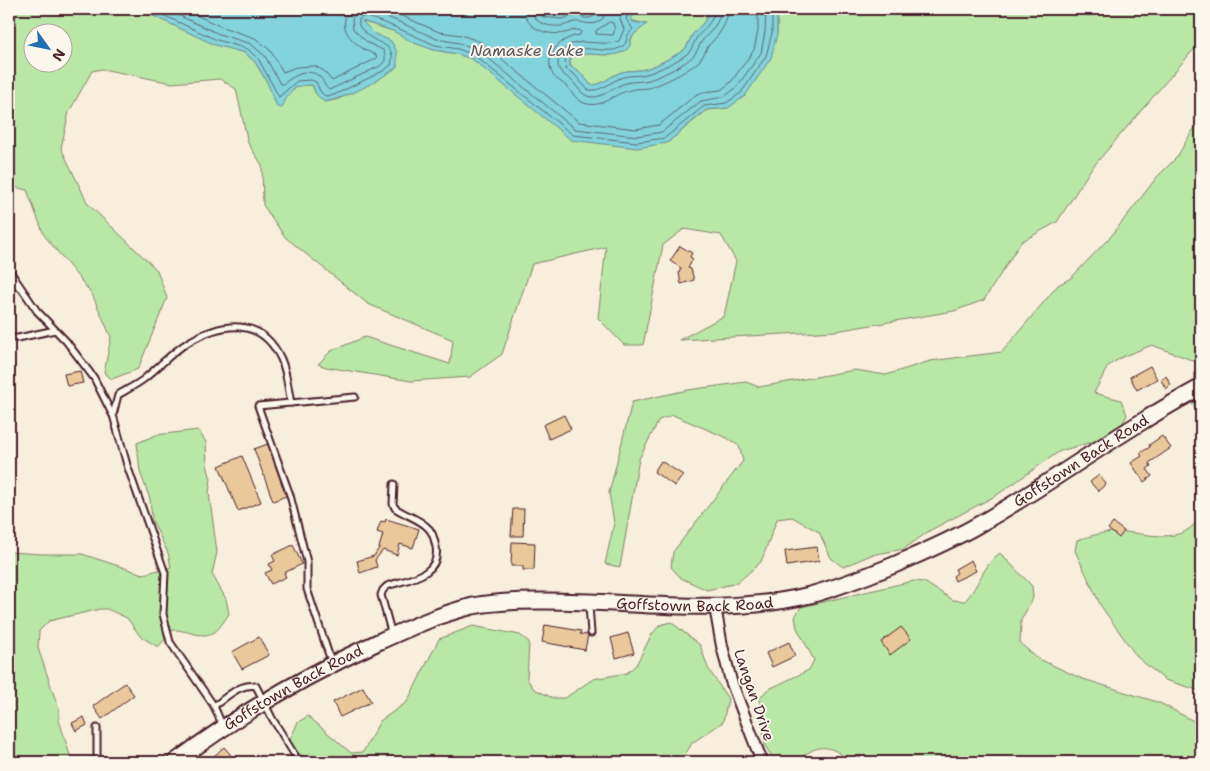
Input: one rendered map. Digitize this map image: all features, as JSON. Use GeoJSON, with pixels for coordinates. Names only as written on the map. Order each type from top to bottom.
{"type":"FeatureCollection","features":[{"type":"Feature","properties":{"kind":"main road","name":"Goffstown Back Road"},"geometry":{"type":"LineString","coordinates":[[175,762],[264,702],[332,664],[392,635],[434,618],[473,606],[522,601],[589,602],[678,607],[747,605],[808,595],[852,581],[939,546],[1016,503],[1145,419],[1201,387]]}},
{"type":"Feature","properties":{"kind":"street","name":"Langan Drive"},"geometry":{"type":"LineString","coordinates":[[715,607],[731,681],[762,762]]}},
{"type":"Feature","properties":{"kind":"lane"},"geometry":{"type":"LineString","coordinates":[[9,270],[37,311],[66,341],[94,378],[113,415],[126,465],[165,573],[163,614],[170,642],[214,706],[223,728]]}},
{"type":"Feature","properties":{"kind":"lane"},"geometry":{"type":"LineString","coordinates":[[9,280],[22,289]]}},
{"type":"Feature","properties":{"kind":"lane"},"geometry":{"type":"LineString","coordinates":[[113,415],[118,395],[143,380],[162,362],[187,343],[214,329],[237,325],[251,329],[275,347],[282,361],[291,403]]}},
{"type":"Feature","properties":{"kind":"lane"},"geometry":{"type":"LineString","coordinates":[[9,338],[18,338],[55,330]]}},
{"type":"Feature","properties":{"kind":"lane"},"geometry":{"type":"LineString","coordinates":[[332,664],[307,589],[307,562],[290,495],[258,406],[354,397]]}},
{"type":"Feature","properties":{"kind":"lane"},"geometry":{"type":"LineString","coordinates":[[392,635],[381,595],[383,590],[387,586],[428,572],[437,557],[432,532],[420,521],[400,511],[393,504],[394,484]]}},
{"type":"Feature","properties":{"kind":"lane"},"geometry":{"type":"LineString","coordinates":[[589,602],[592,634]]}},
{"type":"Feature","properties":{"kind":"lane"},"geometry":{"type":"LineString","coordinates":[[214,706],[243,687],[249,685],[256,686],[272,718],[299,762]]}},
{"type":"Feature","properties":{"kind":"lane"},"geometry":{"type":"LineString","coordinates":[[97,728],[98,762]]}},
{"type":"Feature","properties":{"kind":"green space"},"geometry":{"type":"Polygon","coordinates":[[[9,9],[143,9],[145,12],[215,44],[245,53],[255,62],[267,82],[288,95],[299,85],[312,85],[316,94],[324,102],[336,100],[358,90],[391,42],[375,34],[361,21],[393,31],[434,50],[472,59],[511,89],[667,143],[707,110],[728,108],[777,34],[777,9],[1201,9],[1201,41],[1091,169],[1057,222],[1021,242],[984,300],[954,311],[836,331],[679,340],[724,316],[736,261],[721,235],[684,229],[663,245],[643,345],[624,345],[598,318],[606,247],[532,264],[502,354],[470,377],[411,381],[326,367],[318,364],[331,351],[365,337],[450,364],[453,340],[368,304],[285,237],[263,205],[262,165],[248,143],[236,89],[220,79],[172,83],[102,69],[92,71],[69,112],[61,148],[88,204],[157,270],[167,298],[138,369],[112,379],[104,373],[111,337],[92,294],[44,235],[27,190],[9,186],[9,9]]]}},
{"type":"Feature","properties":{"kind":"green space"},"geometry":{"type":"Polygon","coordinates":[[[542,9],[599,9],[590,13],[578,10],[561,14],[545,13],[542,9]]]}},
{"type":"Feature","properties":{"kind":"green space"},"geometry":{"type":"Polygon","coordinates":[[[638,9],[710,9],[705,20],[693,34],[686,48],[679,53],[649,68],[622,72],[599,84],[591,85],[579,71],[570,66],[570,59],[583,54],[611,55],[626,50],[636,32],[646,24],[633,21],[631,18],[638,9]]]}},
{"type":"Feature","properties":{"kind":"green space"},"geometry":{"type":"Polygon","coordinates":[[[1201,122],[1201,361],[1197,362],[1152,345],[1122,357],[1108,366],[1094,393],[1121,400],[1127,415],[1120,428],[1107,438],[1060,451],[997,495],[929,531],[904,549],[871,555],[843,567],[831,558],[819,532],[792,517],[777,519],[761,562],[737,583],[707,590],[681,578],[671,567],[673,552],[743,461],[739,446],[727,438],[673,415],[659,420],[639,459],[620,567],[605,564],[614,523],[609,493],[632,402],[688,390],[746,382],[759,387],[855,370],[886,375],[930,361],[1002,352],[1058,285],[1071,278],[1112,235],[1157,177],[1177,157],[1192,131],[1201,122]]]}},
{"type":"Feature","properties":{"kind":"green space"},"geometry":{"type":"Polygon","coordinates":[[[1201,395],[1201,417],[1192,404],[1201,395]]]}},
{"type":"Feature","properties":{"kind":"green space"},"geometry":{"type":"Polygon","coordinates":[[[198,430],[206,442],[207,465],[211,479],[209,493],[217,552],[212,574],[226,599],[229,614],[218,629],[211,634],[201,635],[173,630],[158,647],[140,636],[127,618],[107,609],[49,621],[39,631],[38,648],[59,710],[59,720],[72,762],[9,762],[9,552],[82,554],[143,574],[171,567],[168,553],[152,520],[150,499],[140,472],[137,443],[156,435],[198,430]]]}},
{"type":"Feature","properties":{"kind":"green space"},"geometry":{"type":"Polygon","coordinates":[[[1201,483],[1201,691],[1165,680],[1137,657],[1101,606],[1075,551],[1077,540],[1102,533],[1122,532],[1169,536],[1189,529],[1198,520],[1195,496],[1201,483]]]}},
{"type":"Feature","properties":{"kind":"green space"},"geometry":{"type":"Polygon","coordinates":[[[1000,553],[1032,586],[1033,598],[1021,620],[1020,643],[1037,658],[1080,678],[1160,703],[1201,725],[1201,762],[850,762],[836,751],[823,748],[810,751],[797,762],[776,762],[765,746],[759,699],[767,690],[809,670],[814,660],[797,628],[795,617],[801,607],[913,581],[924,582],[953,600],[965,601],[989,563],[1000,553]]]}},
{"type":"Feature","properties":{"kind":"green space"},"geometry":{"type":"Polygon","coordinates":[[[671,622],[700,645],[708,668],[728,699],[723,722],[692,743],[681,762],[310,762],[288,744],[298,722],[308,716],[351,753],[363,752],[380,721],[407,702],[439,639],[473,626],[520,635],[529,642],[527,679],[534,689],[553,698],[565,698],[593,679],[627,673],[636,665],[652,634],[660,625],[671,622]]]}},
{"type":"Feature","properties":{"kind":"water","name":"Namaske Lake"},"geometry":{"type":"Polygon","coordinates":[[[143,9],[542,9],[545,13],[561,14],[578,10],[587,13],[599,9],[638,9],[631,19],[633,22],[647,24],[633,35],[626,50],[612,55],[583,54],[570,59],[570,66],[579,71],[591,85],[599,84],[622,72],[649,68],[679,53],[686,48],[693,34],[705,20],[710,9],[777,9],[777,34],[771,58],[745,96],[728,108],[706,110],[667,143],[637,148],[571,140],[472,59],[434,50],[414,43],[393,31],[362,21],[375,34],[391,41],[397,52],[397,67],[362,88],[343,97],[324,102],[316,94],[312,85],[300,86],[292,90],[282,108],[277,107],[267,82],[255,62],[245,53],[215,45],[145,12],[143,9]]]}},
{"type":"Feature","properties":{"kind":"building"},"geometry":{"type":"Polygon","coordinates":[[[680,246],[692,253],[690,257],[693,259],[688,268],[691,269],[694,280],[681,284],[679,273],[681,268],[670,261],[680,246]]]}},
{"type":"Feature","properties":{"kind":"building"},"geometry":{"type":"Polygon","coordinates":[[[1150,366],[1157,379],[1137,390],[1130,377],[1150,366]]]}},
{"type":"Feature","properties":{"kind":"building"},"geometry":{"type":"Polygon","coordinates":[[[80,371],[83,383],[67,386],[64,374],[80,371]]]}},
{"type":"Feature","properties":{"kind":"building"},"geometry":{"type":"Polygon","coordinates":[[[1166,376],[1171,385],[1166,389],[1161,380],[1166,376]]]}},
{"type":"Feature","properties":{"kind":"building"},"geometry":{"type":"Polygon","coordinates":[[[564,415],[571,429],[549,439],[543,425],[564,415]]]}},
{"type":"Feature","properties":{"kind":"building"},"geometry":{"type":"Polygon","coordinates":[[[1162,436],[1171,448],[1149,463],[1151,466],[1147,469],[1152,476],[1144,482],[1131,463],[1142,456],[1140,453],[1162,436]]]}},
{"type":"Feature","properties":{"kind":"building"},"geometry":{"type":"Polygon","coordinates":[[[268,444],[286,496],[273,501],[254,449],[268,444]]]}},
{"type":"Feature","properties":{"kind":"building"},"geometry":{"type":"Polygon","coordinates":[[[242,456],[261,502],[238,511],[219,466],[242,456]]]}},
{"type":"Feature","properties":{"kind":"building"},"geometry":{"type":"Polygon","coordinates":[[[661,461],[683,475],[675,486],[654,472],[661,461]]]}},
{"type":"Feature","properties":{"kind":"building"},"geometry":{"type":"Polygon","coordinates":[[[1099,475],[1106,484],[1098,491],[1090,482],[1099,475]]]}},
{"type":"Feature","properties":{"kind":"building"},"geometry":{"type":"Polygon","coordinates":[[[513,509],[524,509],[523,536],[511,536],[513,509]]]}},
{"type":"Feature","properties":{"kind":"building"},"geometry":{"type":"Polygon","coordinates":[[[386,519],[419,529],[413,548],[400,544],[397,555],[383,550],[375,560],[377,567],[360,573],[357,561],[374,556],[379,548],[383,534],[377,532],[381,521],[385,522],[386,519]]]}},
{"type":"Feature","properties":{"kind":"building"},"geometry":{"type":"Polygon","coordinates":[[[1113,523],[1124,531],[1119,538],[1108,529],[1113,523]]]}},
{"type":"Feature","properties":{"kind":"building"},"geometry":{"type":"Polygon","coordinates":[[[512,542],[535,543],[534,570],[523,570],[523,566],[511,566],[512,542]]]}},
{"type":"Feature","properties":{"kind":"building"},"geometry":{"type":"Polygon","coordinates":[[[293,545],[302,564],[284,573],[286,577],[271,584],[265,573],[272,570],[269,564],[275,561],[272,555],[293,545]]]}},
{"type":"Feature","properties":{"kind":"building"},"geometry":{"type":"Polygon","coordinates":[[[817,547],[819,561],[787,566],[785,551],[817,547]]]}},
{"type":"Feature","properties":{"kind":"building"},"geometry":{"type":"Polygon","coordinates":[[[971,560],[976,571],[955,581],[953,576],[957,573],[955,569],[971,560]]]}},
{"type":"Feature","properties":{"kind":"building"},"geometry":{"type":"Polygon","coordinates":[[[545,625],[581,631],[580,634],[588,635],[585,650],[542,642],[545,625]]]}},
{"type":"Feature","properties":{"kind":"building"},"geometry":{"type":"Polygon","coordinates":[[[901,627],[911,639],[890,655],[881,642],[901,627]]]}},
{"type":"Feature","properties":{"kind":"building"},"geometry":{"type":"Polygon","coordinates":[[[628,633],[634,653],[616,658],[611,638],[628,633]]]}},
{"type":"Feature","properties":{"kind":"building"},"geometry":{"type":"Polygon","coordinates":[[[259,637],[269,655],[242,669],[232,652],[259,637]]]}},
{"type":"Feature","properties":{"kind":"building"},"geometry":{"type":"Polygon","coordinates":[[[789,642],[795,656],[772,667],[766,653],[789,642]]]}},
{"type":"Feature","properties":{"kind":"building"},"geometry":{"type":"Polygon","coordinates":[[[125,683],[134,695],[102,719],[93,706],[125,683]]]}},
{"type":"Feature","properties":{"kind":"building"},"geometry":{"type":"Polygon","coordinates":[[[363,687],[371,702],[340,717],[333,702],[363,687]]]}},
{"type":"Feature","properties":{"kind":"building"},"geometry":{"type":"Polygon","coordinates":[[[84,717],[87,725],[76,731],[72,723],[84,717]]]}},
{"type":"Feature","properties":{"kind":"building"},"geometry":{"type":"Polygon","coordinates":[[[224,747],[236,761],[216,762],[213,757],[224,747]]]}}]}
